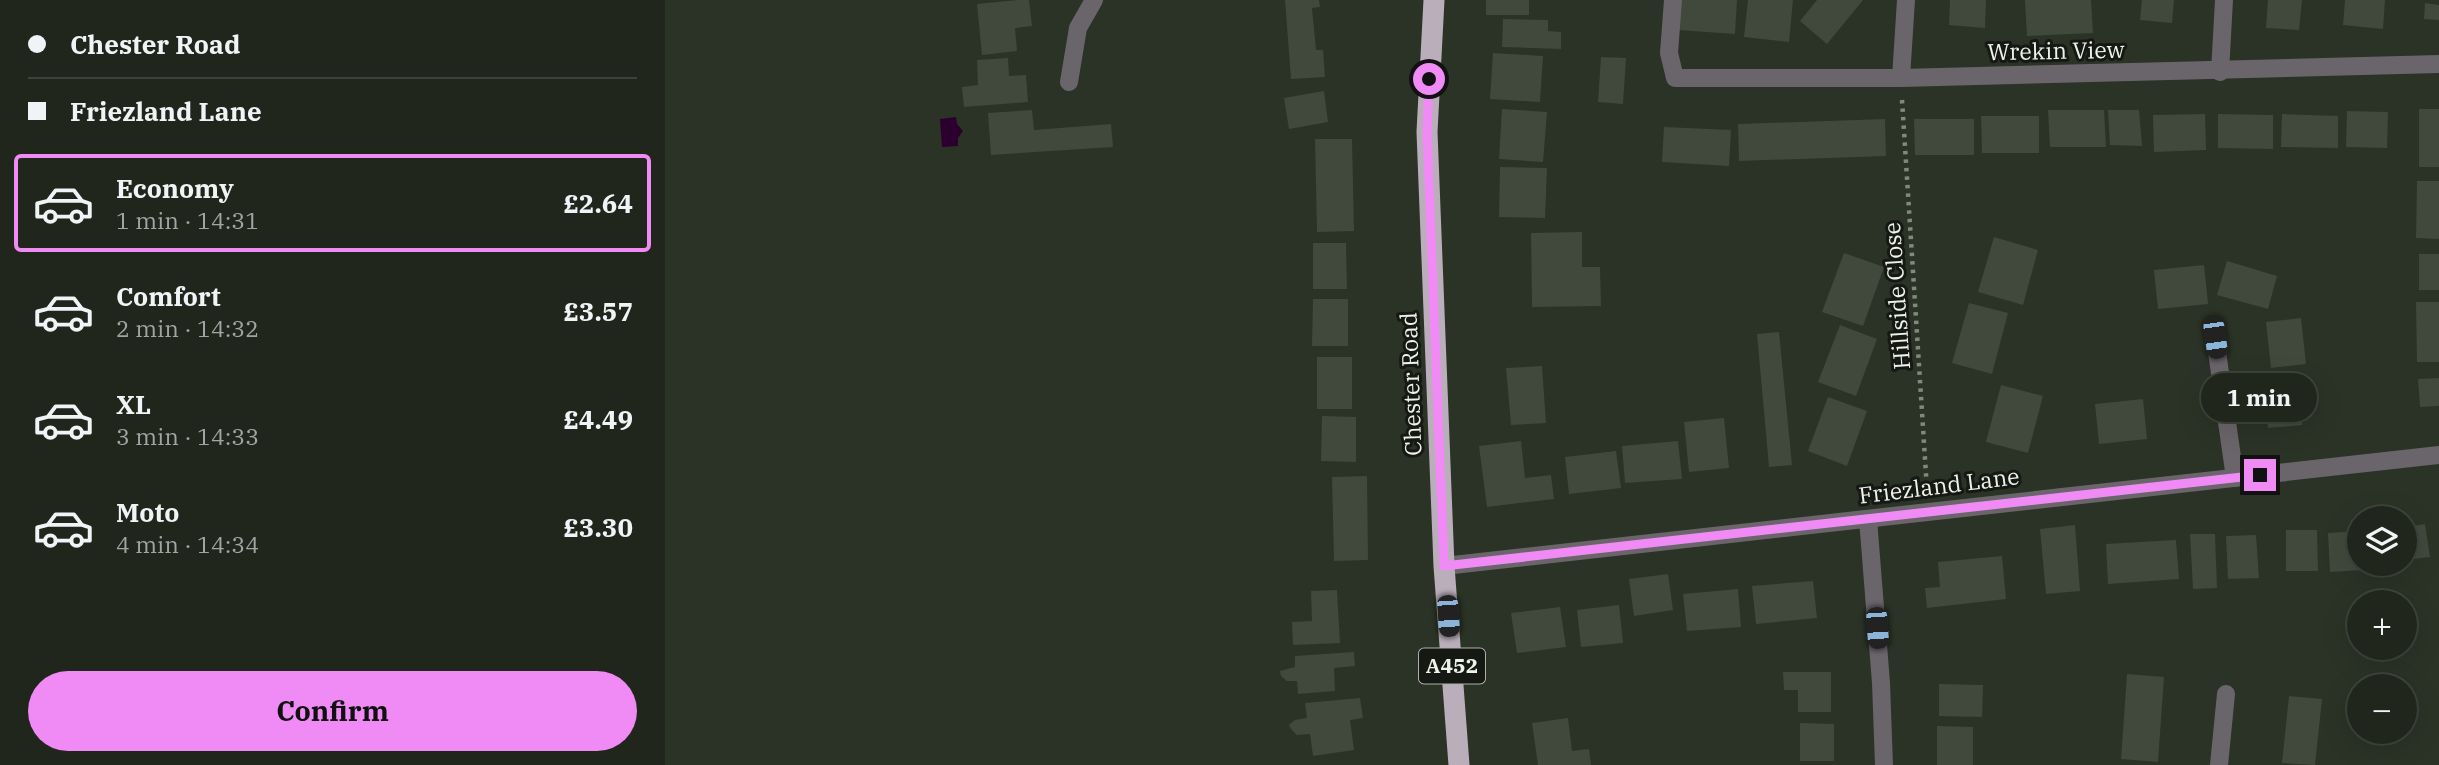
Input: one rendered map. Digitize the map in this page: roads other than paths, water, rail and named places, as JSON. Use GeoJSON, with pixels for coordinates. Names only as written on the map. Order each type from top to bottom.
{"type":"FeatureCollection","features":[{"type":"Feature","properties":{"kind":"highway","name":"Chester Road"},"geometry":{"type":"LineString","coordinates":[[1434,0],[1427,132],[1444,566],[1459,765]]}},
{"type":"Feature","properties":{"kind":"street"},"geometry":{"type":"LineString","coordinates":[[1069,82],[1078,28],[1094,0]]}},
{"type":"Feature","properties":{"kind":"street","name":"Wrekin View"},"geometry":{"type":"LineString","coordinates":[[1673,0],[1669,53],[1675,78],[1901,78],[2220,72],[2439,64]]}},
{"type":"Feature","properties":{"kind":"street"},"geometry":{"type":"LineString","coordinates":[[1901,78],[1906,0]]}},
{"type":"Feature","properties":{"kind":"street"},"geometry":{"type":"LineString","coordinates":[[2220,72],[2224,0]]}},
{"type":"Feature","properties":{"kind":"street"},"geometry":{"type":"LineString","coordinates":[[2215,338],[2235,478]]}},
{"type":"Feature","properties":{"kind":"street","name":"Friezland Lane"},"geometry":{"type":"LineString","coordinates":[[1444,566],[2439,455]]}},
{"type":"Feature","properties":{"kind":"street"},"geometry":{"type":"LineString","coordinates":[[1868,519],[1881,682],[1884,765]]}},
{"type":"Feature","properties":{"kind":"street"},"geometry":{"type":"LineString","coordinates":[[2219,765],[2226,694]]}}]}
